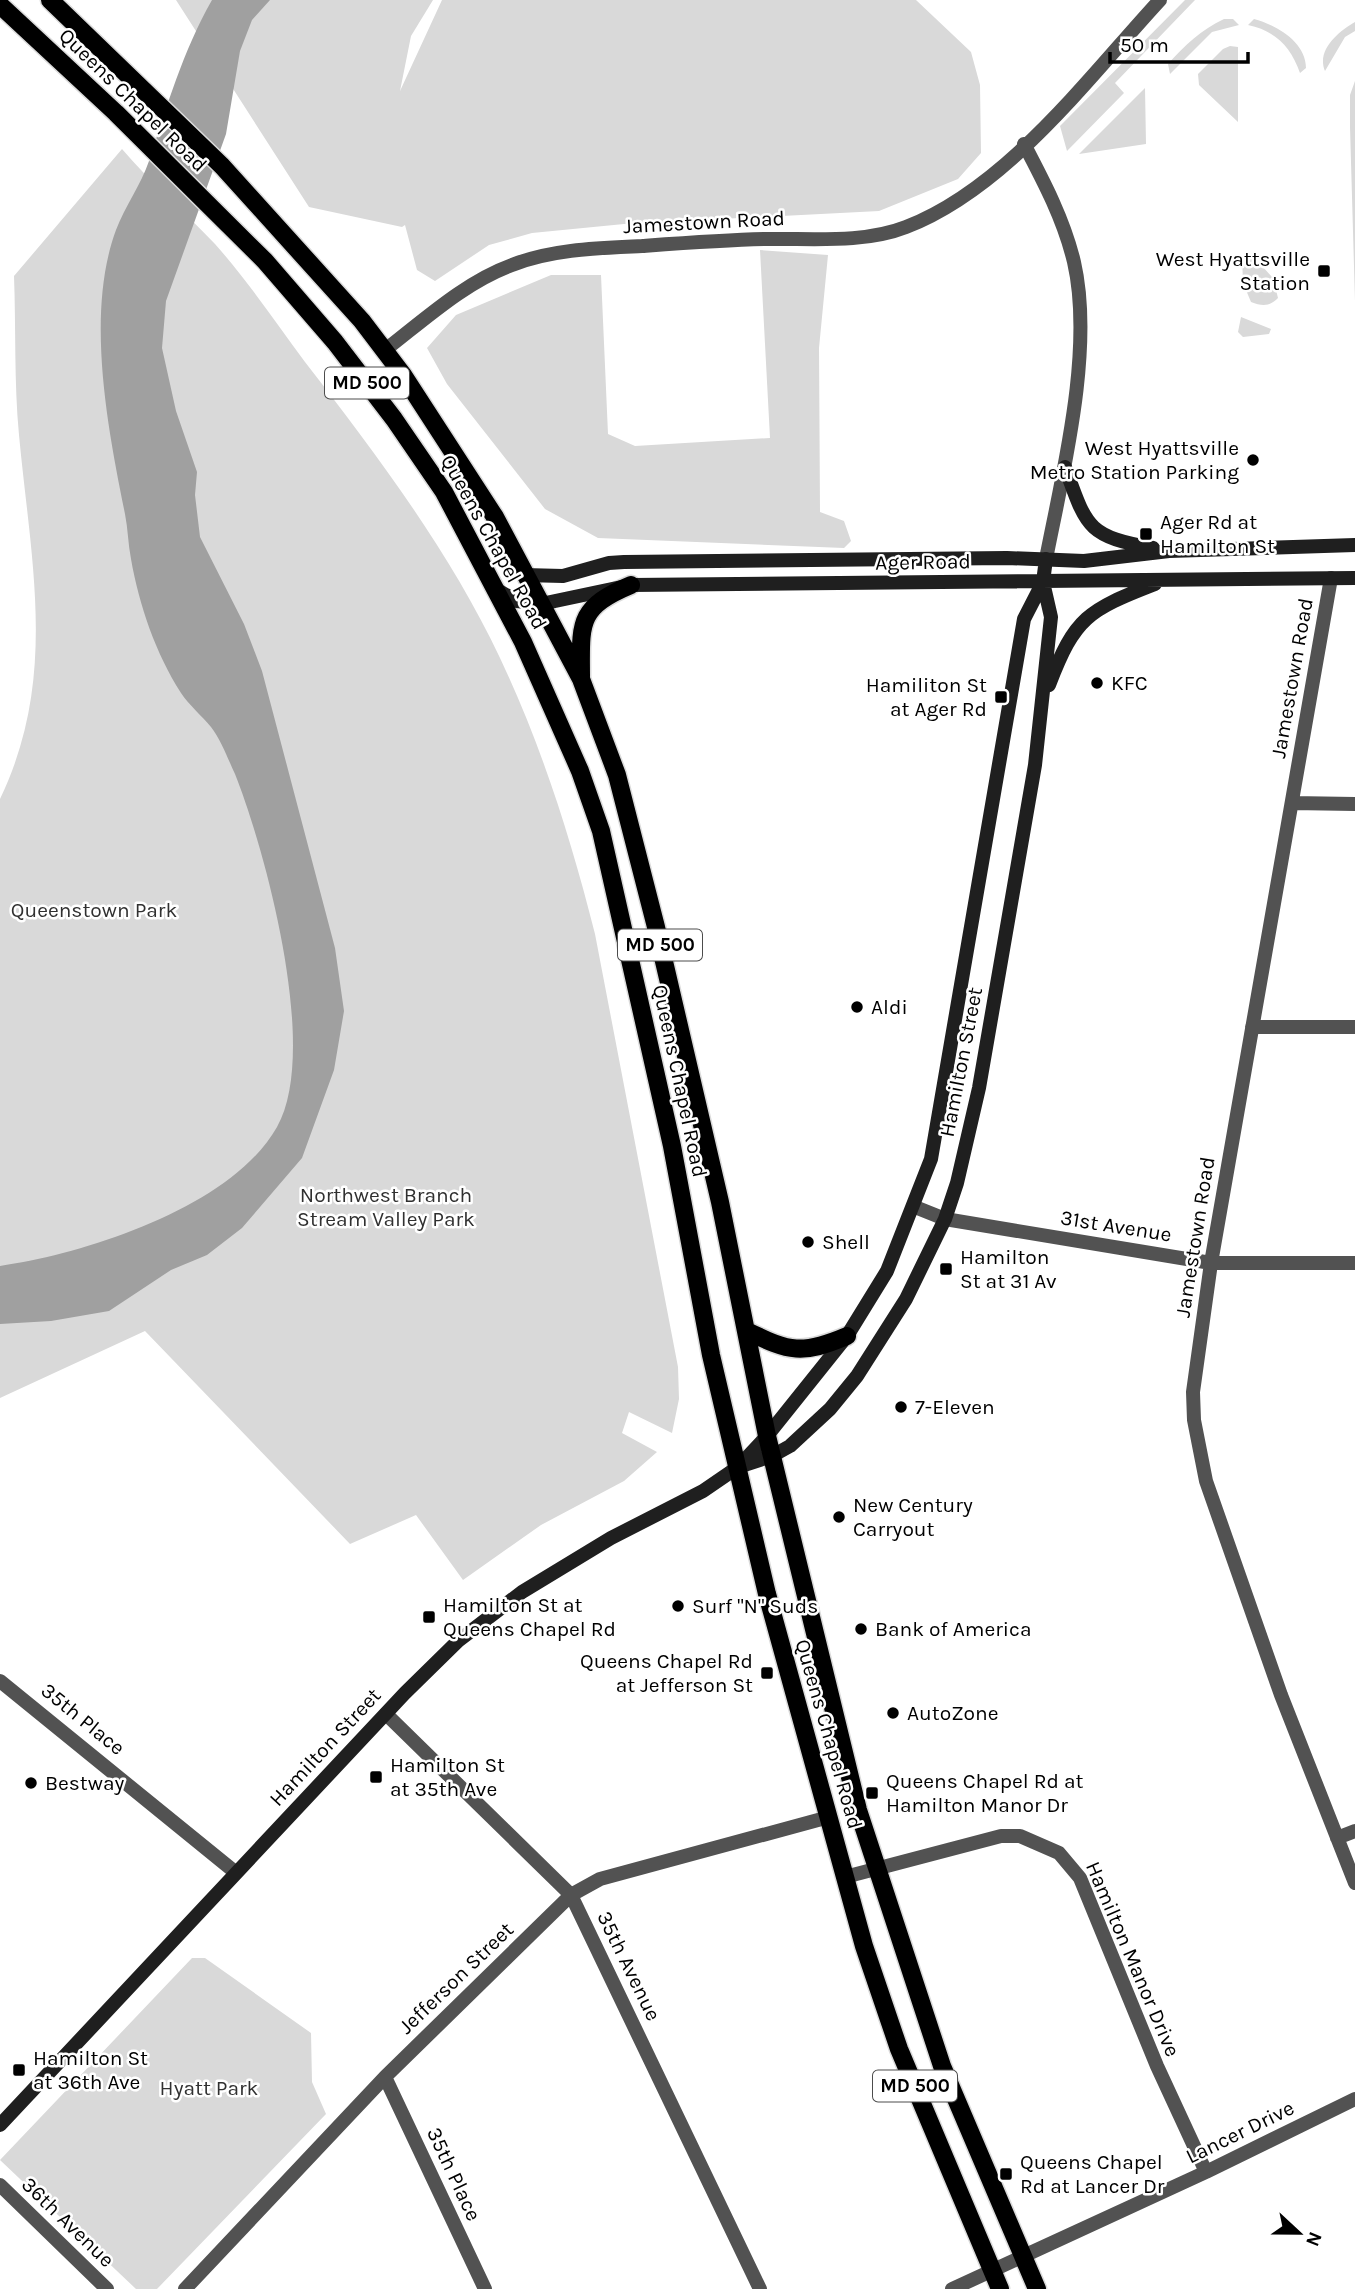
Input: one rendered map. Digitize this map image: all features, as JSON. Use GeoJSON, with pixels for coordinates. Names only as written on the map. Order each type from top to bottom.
{"type":"FeatureCollection","features":[{"type":"Feature","properties":{"kind":"main road","name":"Queens Chapel Road"},"geometry":{"type":"LineString","coordinates":[[50,0],[222,166],[278,225],[385,350],[495,517],[581,679],[617,775],[656,927],[747,1331],[767,1436],[852,1784],[876,1868],[942,2066],[1037,2289]]}},
{"type":"Feature","properties":{"kind":"main road","name":"Queens Chapel Road"},"geometry":{"type":"LineString","coordinates":[[0,5],[204,201],[297,299],[394,419],[444,492],[497,590],[580,771],[601,831],[632,962],[672,1146],[711,1355],[795,1706],[864,1946],[899,2049],[1000,2289]]}},
{"type":"Feature","properties":{"kind":"main road"},"geometry":{"type":"LineString","coordinates":[[1065,467],[1082,515],[1097,532],[1113,541],[1168,551]]}},
{"type":"Feature","properties":{"kind":"main road","name":"Ager Road"},"geometry":{"type":"LineString","coordinates":[[524,575],[563,576],[609,563],[624,562],[1084,561],[1168,551],[1355,545]]}},
{"type":"Feature","properties":{"kind":"main road","name":"Hamilton Street"},"geometry":{"type":"LineString","coordinates":[[0,2125],[235,1872],[458,1641],[522,1592],[611,1538],[703,1491],[738,1467],[767,1436],[847,1336],[887,1271],[915,1207],[931,1159],[1024,619],[1043,582],[1046,559]]}},
{"type":"Feature","properties":{"kind":"main road","name":"Ager Road"},"geometry":{"type":"LineString","coordinates":[[497,590],[517,601],[541,604],[631,585],[1355,578]]}},
{"type":"Feature","properties":{"kind":"main road"},"geometry":{"type":"LineString","coordinates":[[1042,703],[1059,660],[1081,622],[1114,600],[1163,580]]}},
{"type":"Feature","properties":{"kind":"main road","name":"Hamilton Street"},"geometry":{"type":"LineString","coordinates":[[738,1467],[772,1457],[808,1432],[857,1376],[906,1299],[945,1219],[969,1134],[988,1040],[1035,765],[1051,617],[1043,582]]}},
{"type":"Feature","properties":{"kind":"main road"},"geometry":{"type":"LineString","coordinates":[[581,679],[581,636],[586,617],[604,597],[631,585]]}},
{"type":"Feature","properties":{"kind":"main road"},"geometry":{"type":"LineString","coordinates":[[747,1331],[784,1349],[824,1346],[847,1336]]}},
{"type":"Feature","properties":{"kind":"street","name":"Jamestown Road"},"geometry":{"type":"LineString","coordinates":[[385,350],[480,279],[513,264],[543,256],[597,248],[838,238],[903,228],[950,205],[988,178],[1024,144],[1160,0]]}},
{"type":"Feature","properties":{"kind":"street","name":"Hamilton Street"},"geometry":{"type":"LineString","coordinates":[[1024,144],[1052,197],[1074,264],[1080,315],[1065,467],[1046,559]]}},
{"type":"Feature","properties":{"kind":"street","name":"Jamestown Road"},"geometry":{"type":"LineString","coordinates":[[1331,578],[1211,1262],[1193,1392],[1197,1441],[1206,1481],[1281,1695],[1355,1883]]}},
{"type":"Feature","properties":{"kind":"street"},"geometry":{"type":"LineString","coordinates":[[1292,803],[1355,804]]}},
{"type":"Feature","properties":{"kind":"street"},"geometry":{"type":"LineString","coordinates":[[1252,1027],[1355,1027]]}},
{"type":"Feature","properties":{"kind":"street","name":"31st Avenue"},"geometry":{"type":"LineString","coordinates":[[915,1207],[945,1219],[1211,1262],[1355,1264]]}},
{"type":"Feature","properties":{"kind":"street","name":"35th Place"},"geometry":{"type":"LineString","coordinates":[[0,1681],[235,1872]]}},
{"type":"Feature","properties":{"kind":"street","name":"35th Avenue"},"geometry":{"type":"LineString","coordinates":[[386,1714],[572,1895],[760,2289]]}},
{"type":"Feature","properties":{"kind":"street","name":"Jefferson Street"},"geometry":{"type":"LineString","coordinates":[[185,2289],[385,2077],[572,1895],[611,1876],[829,1817]]}},
{"type":"Feature","properties":{"kind":"street"},"geometry":{"type":"LineString","coordinates":[[1337,1838],[1355,1831]]}},
{"type":"Feature","properties":{"kind":"street","name":"Hamilton Manor Drive"},"geometry":{"type":"LineString","coordinates":[[845,1877],[1001,1836],[1035,1840],[1059,1853],[1080,1878],[1157,2066],[1206,2172]]}},
{"type":"Feature","properties":{"kind":"street","name":"35th Place"},"geometry":{"type":"LineString","coordinates":[[385,2077],[485,2289]]}},
{"type":"Feature","properties":{"kind":"street","name":"Lancer Drive"},"geometry":{"type":"LineString","coordinates":[[952,2289],[1206,2172],[1355,2099]]}},
{"type":"Feature","properties":{"kind":"street","name":"36th Avenue"},"geometry":{"type":"LineString","coordinates":[[0,2185],[107,2289]]}},
{"type":"Feature","properties":{"kind":"green space"},"geometry":{"type":"Polygon","coordinates":[[[176,0],[433,0],[411,36],[400,91],[442,0],[916,0],[971,52],[980,85],[981,153],[958,179],[879,211],[624,224],[532,233],[489,245],[435,281],[417,270],[405,225],[402,227],[309,207],[176,0]]]}},
{"type":"Feature","properties":{"kind":"green space"},"geometry":{"type":"Polygon","coordinates":[[[1185,0],[1195,0],[1115,83],[1124,93],[1067,151],[1060,126],[1185,0]]]}},
{"type":"Feature","properties":{"kind":"green space"},"geometry":{"type":"Polygon","coordinates":[[[1224,19],[1233,19],[1239,25],[1212,32],[1170,74],[1168,64],[1181,50],[1224,19]]]}},
{"type":"Feature","properties":{"kind":"green space"},"geometry":{"type":"Polygon","coordinates":[[[1254,19],[1288,36],[1301,50],[1306,68],[1300,73],[1292,55],[1281,41],[1267,31],[1248,25],[1254,19]]]}},
{"type":"Feature","properties":{"kind":"green space"},"geometry":{"type":"Polygon","coordinates":[[[1355,22],[1355,31],[1345,37],[1325,71],[1323,63],[1326,49],[1336,36],[1355,22]]]}},
{"type":"Feature","properties":{"kind":"green space"},"geometry":{"type":"Polygon","coordinates":[[[1238,47],[1238,122],[1199,85],[1198,74],[1223,49],[1238,47]]]}},
{"type":"Feature","properties":{"kind":"green space"},"geometry":{"type":"Polygon","coordinates":[[[1355,81],[1355,301],[1350,95],[1355,81]]]}},
{"type":"Feature","properties":{"kind":"green space"},"geometry":{"type":"Polygon","coordinates":[[[1145,88],[1146,144],[1079,154],[1145,88]]]}},
{"type":"Feature","properties":{"kind":"green space","name":"Northwest Branch Stream Valley Park"},"geometry":{"type":"Polygon","coordinates":[[[122,149],[215,244],[239,273],[411,505],[459,580],[500,658],[529,725],[565,828],[595,934],[678,1367],[679,1399],[672,1433],[629,1412],[622,1433],[657,1452],[624,1481],[541,1525],[463,1580],[416,1515],[350,1544],[145,1331],[0,1398],[0,799],[18,754],[29,709],[35,664],[36,620],[34,575],[17,415],[14,276],[122,149]]]}},
{"type":"Feature","properties":{"kind":"green space"},"geometry":{"type":"Polygon","coordinates":[[[760,250],[828,255],[819,348],[820,512],[844,521],[851,541],[844,548],[598,538],[545,509],[447,384],[427,348],[456,315],[551,275],[601,275],[608,434],[635,446],[770,438],[760,250]]]}},
{"type":"Feature","properties":{"kind":"green space"},"geometry":{"type":"Polygon","coordinates":[[[1252,255],[1273,278],[1278,298],[1268,304],[1251,302],[1243,283],[1242,256],[1252,255]]]}},
{"type":"Feature","properties":{"kind":"green space"},"geometry":{"type":"Polygon","coordinates":[[[1241,317],[1271,329],[1269,334],[1243,337],[1238,332],[1241,317]]]}},
{"type":"Feature","properties":{"kind":"green space","name":"Hyatt Park"},"geometry":{"type":"Polygon","coordinates":[[[192,1958],[205,1958],[311,2033],[312,2082],[326,2114],[157,2289],[136,2289],[0,2160],[192,1958]]]}},
{"type":"Feature","properties":{"kind":"shaded area"},"geometry":{"type":"Polygon","coordinates":[[[212,0],[270,0],[252,20],[240,51],[226,134],[166,301],[162,348],[176,411],[197,472],[195,495],[200,537],[244,624],[262,671],[335,948],[344,1011],[334,1070],[302,1158],[242,1228],[207,1255],[171,1270],[109,1311],[51,1321],[0,1324],[0,1266],[34,1260],[113,1238],[192,1203],[227,1181],[256,1155],[277,1127],[289,1093],[293,1051],[291,1003],[284,952],[261,852],[235,774],[224,750],[211,727],[184,697],[172,678],[156,646],[144,611],[134,576],[102,372],[102,298],[107,263],[116,230],[146,170],[184,59],[212,0]]]}},
{"type":"Feature","properties":{"kind":"place","name":"West Hyattsville Station"},"geometry":{"type":"Point","coordinates":[1324,271]}},
{"type":"Feature","properties":{"kind":"place","name":"West Hyattsville Metro Station Parking"},"geometry":{"type":"Point","coordinates":[1253,460]}},
{"type":"Feature","properties":{"kind":"place","name":"Ager Rd at Hamilton St"},"geometry":{"type":"Point","coordinates":[1146,534]}},
{"type":"Feature","properties":{"kind":"place","name":"KFC"},"geometry":{"type":"Point","coordinates":[1097,683]}},
{"type":"Feature","properties":{"kind":"place","name":"Hamiliton St at Ager Rd"},"geometry":{"type":"Point","coordinates":[1001,697]}},
{"type":"Feature","properties":{"kind":"place","name":"Aldi"},"geometry":{"type":"Point","coordinates":[857,1007]}},
{"type":"Feature","properties":{"kind":"place","name":"Shell"},"geometry":{"type":"Point","coordinates":[808,1242]}},
{"type":"Feature","properties":{"kind":"place","name":"Hamilton St at 31 Av"},"geometry":{"type":"Point","coordinates":[946,1269]}},
{"type":"Feature","properties":{"kind":"place","name":"7-Eleven"},"geometry":{"type":"Point","coordinates":[901,1407]}},
{"type":"Feature","properties":{"kind":"place","name":"New Century Carryout"},"geometry":{"type":"Point","coordinates":[839,1517]}},
{"type":"Feature","properties":{"kind":"place","name":"Surf \"N\" Suds"},"geometry":{"type":"Point","coordinates":[678,1606]}},
{"type":"Feature","properties":{"kind":"place","name":"Hamilton St at Queens Chapel Rd"},"geometry":{"type":"Point","coordinates":[429,1617]}},
{"type":"Feature","properties":{"kind":"place","name":"Bank of America"},"geometry":{"type":"Point","coordinates":[861,1629]}},
{"type":"Feature","properties":{"kind":"place","name":"Queens Chapel Rd at Jefferson St"},"geometry":{"type":"Point","coordinates":[767,1673]}},
{"type":"Feature","properties":{"kind":"place","name":"AutoZone"},"geometry":{"type":"Point","coordinates":[893,1713]}},
{"type":"Feature","properties":{"kind":"place","name":"Hamilton St at 35th Ave"},"geometry":{"type":"Point","coordinates":[376,1777]}},
{"type":"Feature","properties":{"kind":"place","name":"Bestway"},"geometry":{"type":"Point","coordinates":[31,1783]}},
{"type":"Feature","properties":{"kind":"place","name":"Queens Chapel Rd at Hamilton Manor Dr"},"geometry":{"type":"Point","coordinates":[872,1793]}},
{"type":"Feature","properties":{"kind":"place","name":"Hamilton St at 36th Ave"},"geometry":{"type":"Point","coordinates":[19,2070]}},
{"type":"Feature","properties":{"kind":"place","name":"Queens Chapel Rd at Lancer Dr"},"geometry":{"type":"Point","coordinates":[1006,2174]}},
{"type":"Feature","properties":{"kind":"park label","name":"Queenstown Park"},"geometry":{"type":"Point","coordinates":[94,910]}}]}
